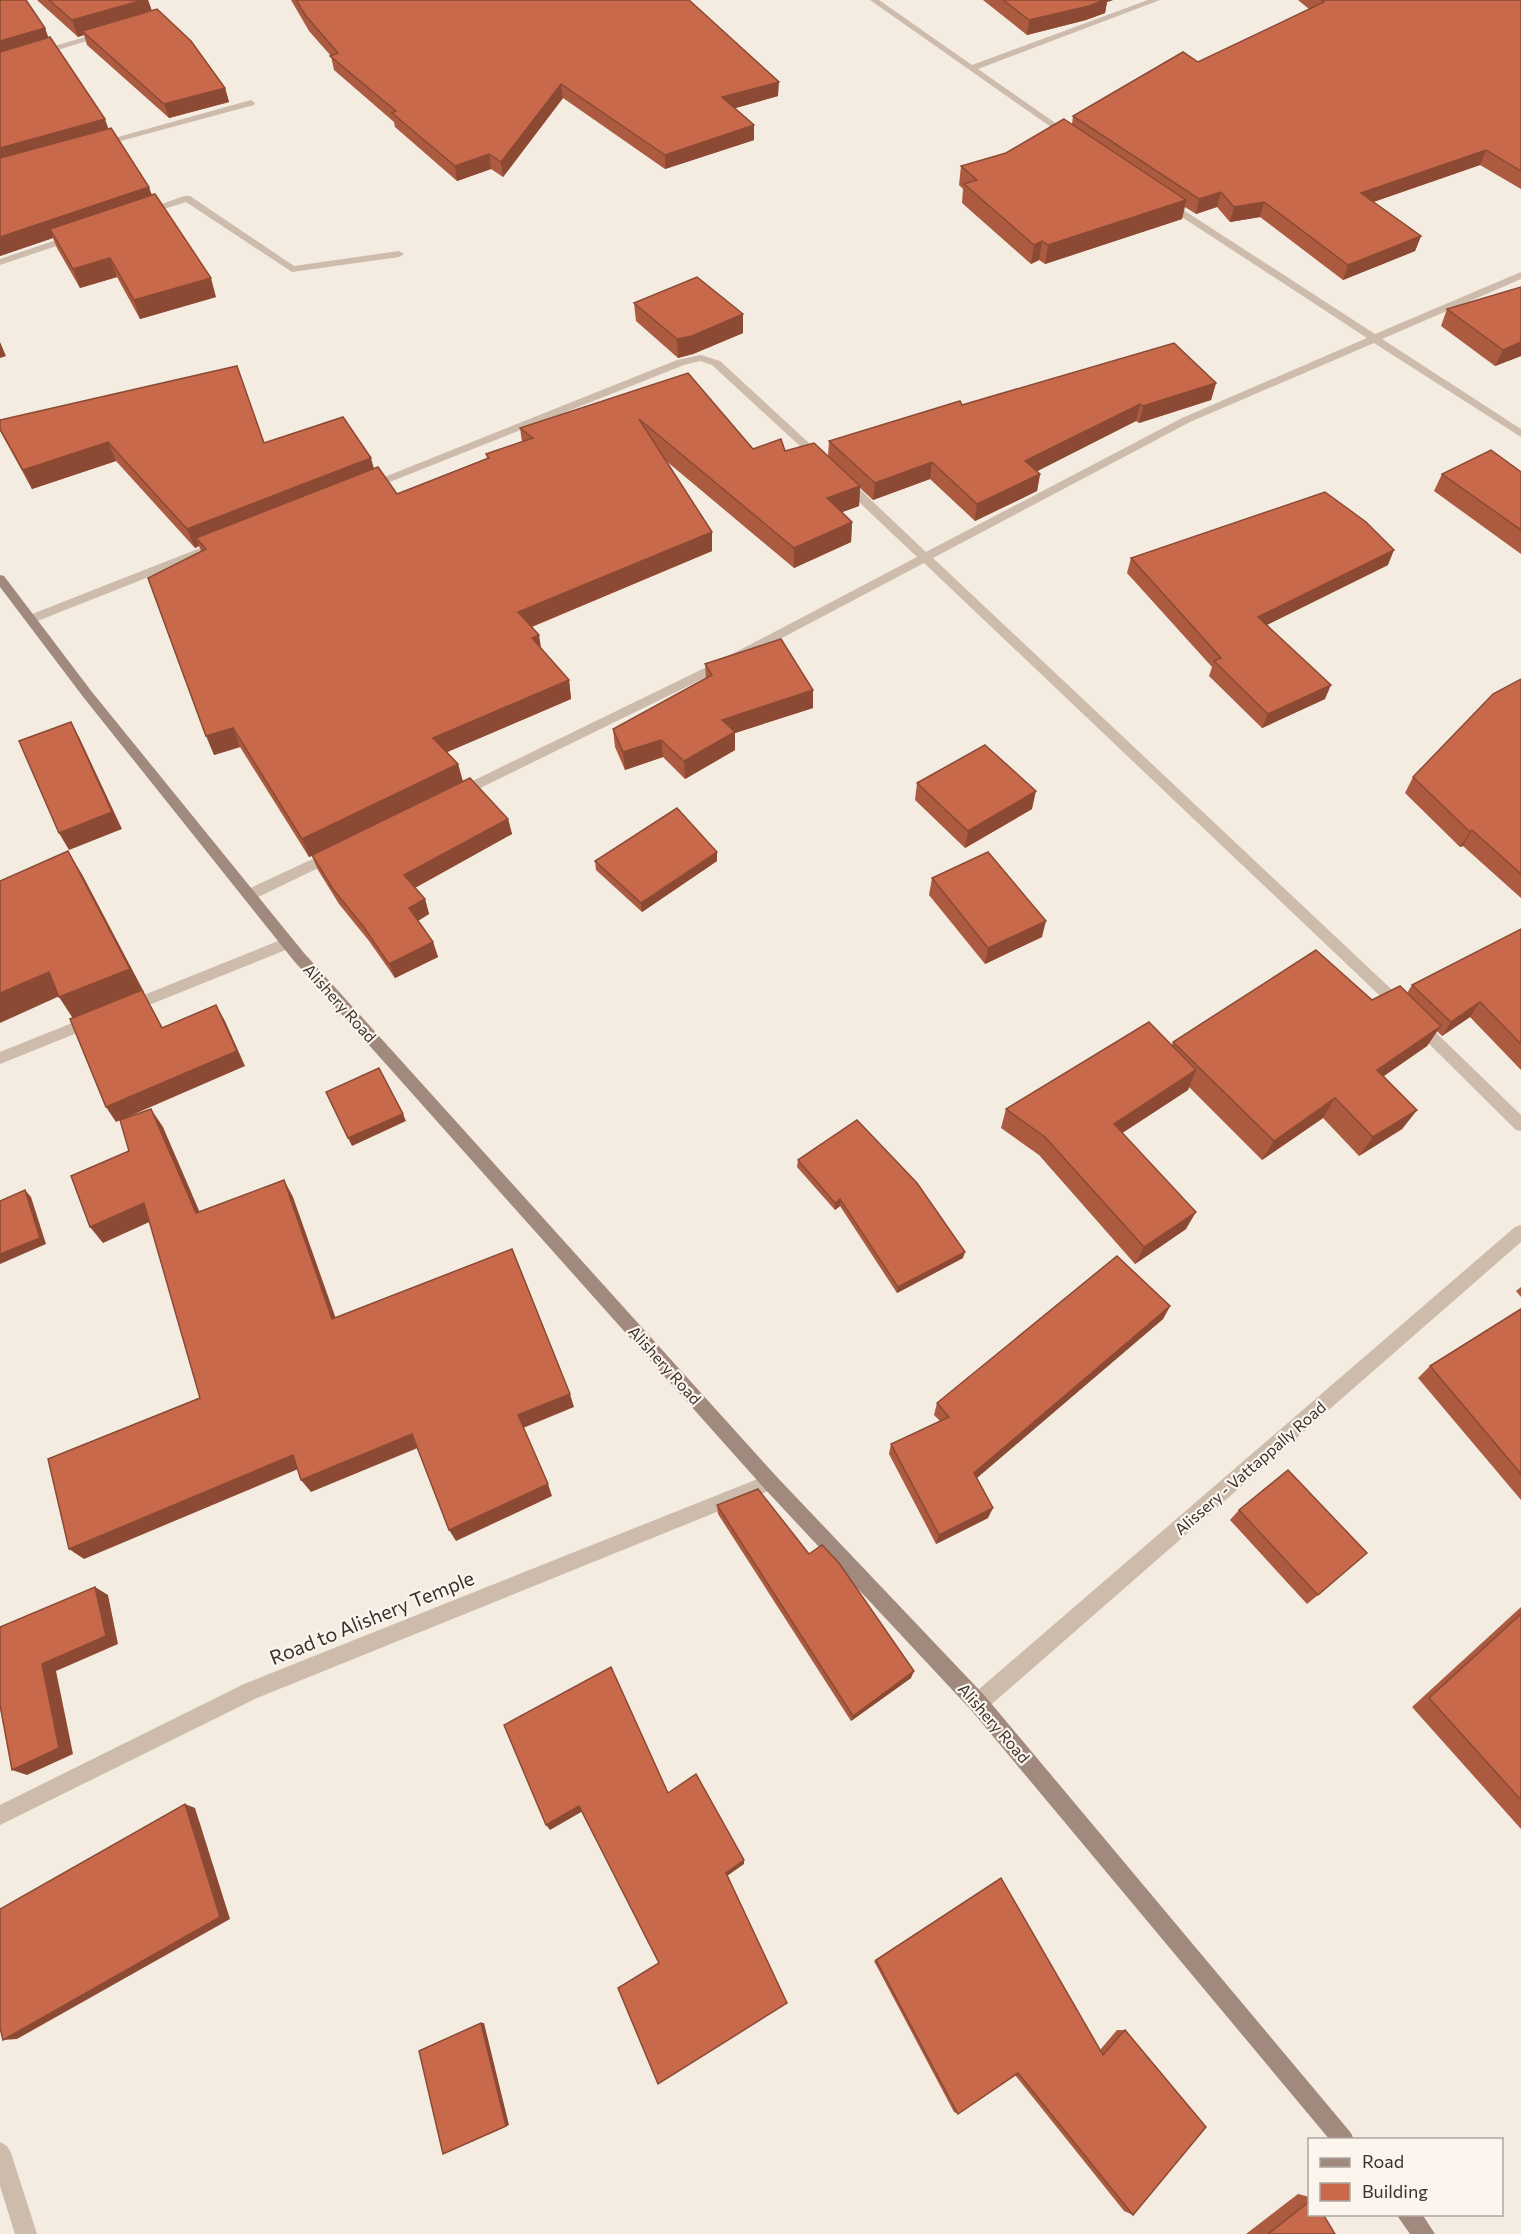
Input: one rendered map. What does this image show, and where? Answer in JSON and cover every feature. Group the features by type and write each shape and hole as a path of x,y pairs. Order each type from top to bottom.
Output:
{"main road":[{"name":"Alishery Road","path":"0,579 88,694 288,943 770,1482 978,1703 1343,2138"},
{"path":"1409,2216 1424,2234"}],"street":[{"path":"874,0 1075,141"},
{"path":"971,68 1156,0"},
{"path":"0,65 112,32"},
{"path":"91,145 251,103"},
{"path":"132,217 187,198 292,269 399,254"},
{"path":"1161,200 1521,434"},
{"path":"0,262 88,232"},
{"path":"442,801 721,665 1186,420 1521,275"},
{"path":"361,488 681,362 701,358 716,363 926,557 1368,975 1521,1125"},
{"path":"31,619 229,541"},
{"path":"249,895 345,848"},
{"path":"0,1058 288,943"},
{"name":"Alissery - Vattappally Road","path":"978,1703 1521,1232"},
{"name":"Road to Alishery Temple","path":"0,1815 251,1691 770,1482"},
{"path":"0,2153 27,2234"}],"building":[{"path":"0,0 26,0 45,28 0,41"},
{"path":"49,0 143,0 72,20"},
{"path":"296,0 689,0 779,82 722,97 754,125 665,155 561,84 501,162 489,154 455,166 392,113 396,111 330,56 338,53 306,16"},
{"path":"1003,0 1104,0 1089,6 1029,20"},
{"path":"1321,0 1521,0 1521,171 1486,150 1361,193 1421,236 1348,265 1264,202 1234,207 1221,192 1199,199 1073,116 1183,52 1198,62 1324,2"},
{"path":"157,9 191,41 225,88 164,104 82,31"},
{"path":"50,37 105,119 0,148 0,52"},
{"path":"1064,119 1186,200 1048,245 1042,241 1034,245 964,184 977,180 961,166 1006,153"},
{"path":"111,128 149,187 0,237 0,158"},
{"path":"155,194 211,278 134,300 110,258 73,269 50,229"},
{"path":"697,277 743,314 692,336 677,339 634,303"},
{"path":"1521,287 1521,342 1503,350 1447,309"},
{"path":"1174,343 1216,383 1143,406 1140,404 1025,461 1040,474 977,504 932,462 875,483 829,441 960,401 962,405"},
{"path":"237,366 264,443 343,417 371,458 187,529 108,442 23,470 0,429 0,420"},
{"path":"688,373 753,449 781,439 785,451 814,443 860,486 827,498 852,522 794,548 639,419 712,532 518,612 539,635 532,638 569,680 433,738 458,764 302,839 233,728 206,736 148,578 206,549 196,538 378,467 397,494 489,458 486,454 533,438 520,428"},
{"path":"1491,450 1521,472 1521,530 1442,474"},
{"path":"1325,492 1366,522 1394,550 1258,617 1331,685 1268,714 1214,661 1221,658 1131,558"},
{"path":"781,639 813,690 722,720 735,732 684,761 661,740 623,752 613,729 712,675 705,664"},
{"path":"1521,679 1521,874 1472,830 1470,832 1413,777 1493,694"},
{"path":"71,722 112,812 59,833 19,741"},
{"path":"985,745 1036,791 968,831 917,783"},
{"path":"470,778 508,819 404,875 425,899 409,908 433,942 389,964 363,926 333,889 312,855"},
{"path":"677,808 717,852 641,903 595,861"},
{"path":"68,851 130,969 59,997 49,972 0,993 0,881"},
{"path":"988,852 1046,921 988,948 932,878"},
{"path":"1521,929 1521,1044 1480,1002 1451,1022 1412,985"},
{"path":"1316,950 1372,1000 1400,986 1441,1026 1377,1070 1417,1110 1373,1137 1335,1098 1274,1141 1173,1042"},
{"path":"142,990 162,1028 216,1005 237,1051 106,1107 70,1019"},
{"path":"1149,1022 1196,1070 1114,1124 1196,1212 1144,1247 1045,1137 1006,1109"},
{"path":"379,1068 403,1114 348,1138 326,1092"},
{"path":"151,1109 196,1213 284,1180 332,1319 512,1249 570,1394 518,1415 548,1484 449,1530 412,1434 301,1480 293,1455 69,1549 48,1459 200,1398 144,1203 90,1227 71,1176 129,1151 120,1120"},
{"path":"857,1120 917,1183 965,1252 898,1287 840,1199 835,1203 798,1160"},
{"path":"25,1190 40,1238 0,1254 0,1201"},
{"path":"1117,1256 1170,1306 974,1473 993,1508 939,1535 891,1444 949,1417 937,1403"},
{"path":"1521,1309 1521,1474 1430,1366"},
{"path":"1288,1470 1367,1553 1318,1595 1239,1510"},
{"path":"758,1489 809,1554 822,1545 839,1563 914,1671 853,1716 717,1505"},
{"path":"95,1587 106,1636 42,1664 59,1748 12,1770 0,1705 0,1627"},
{"path":"1521,1614 1521,1800 1429,1698"},
{"path":"611,1667 668,1793 696,1774 744,1860 726,1873 787,2003 658,2084 618,1988 659,1963 579,1806 546,1825 504,1725"},
{"path":"185,1804 220,1917 3,2040 0,2028 0,1909"},
{"path":"1001,1878 1103,2055 1125,2030 1206,2127 1133,2215 1018,2073 958,2114 876,1960"},
{"path":"481,2023 506,2126 443,2154 419,2051"},
{"path":"1308,2203 1308,2216 1324,2216 1335,2234 1268,2234"}]}
